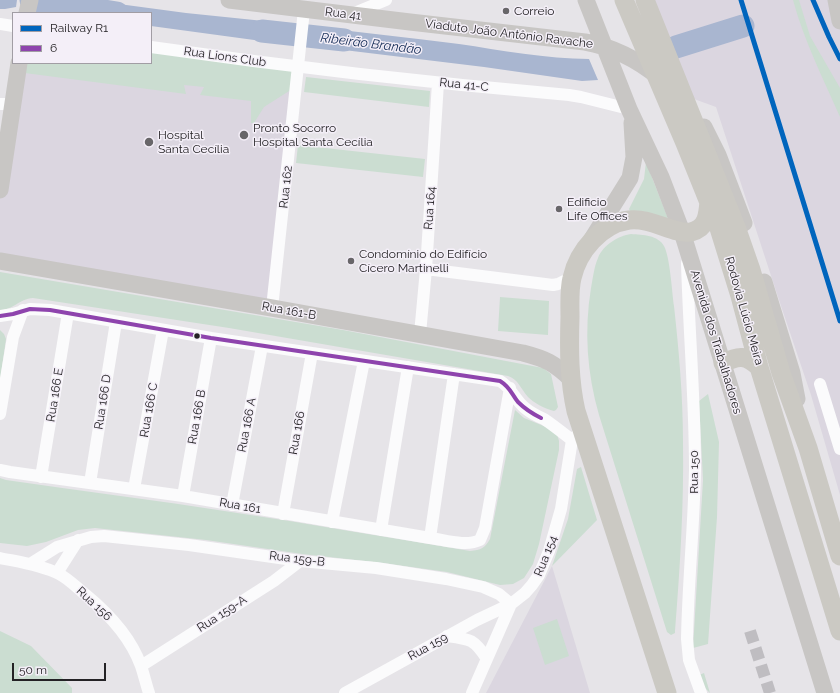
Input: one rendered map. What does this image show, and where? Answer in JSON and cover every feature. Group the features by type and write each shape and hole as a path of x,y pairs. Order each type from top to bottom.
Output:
{"main road":[{"name":"Rodovia Lúcio Meira","path":"624,0 709,200 729,259 759,367 840,631"},
{"name":"Rodovia Lúcio Meira","path":"645,0 736,227 751,270 781,373 808,448 840,556"},
{"path":"668,693 577,434 571,379 570,286 576,265 588,244 608,228 621,222 636,219 650,222 684,240 704,224 708,213 709,200"},
{"path":"723,363 735,358 744,358 749,359 759,367"}],"street":[{"path":"27,12 30,0"},
{"name":"Rua 41","path":"229,0 303,14 351,15 410,22"},
{"path":"351,15 386,0"},
{"name":"Avenida dos Trabalhadores","path":"586,0 631,112 661,176 684,240 825,693"},
{"path":"836,0 840,21"},
{"name":"Rua 162","path":"272,308 303,14"},
{"name":"Viaduto João Antônio Ravache","path":"410,22 597,44 625,55 653,72 683,100 709,136 739,209 792,373 808,448"},
{"path":"0,24 12,26"},
{"name":"Rua Lions Club","path":"152,47 298,66"},
{"path":"0,190 7,104 19,64"},
{"name":"Rua 41-C","path":"298,66 438,83 569,95 631,112"},
{"name":"Rua 164","path":"420,334 426,269 438,83"},
{"path":"588,244 626,185 632,170 634,163 634,145 631,112"},
{"name":"Rua 150","path":"684,240 693,391 695,471 687,639 689,660 701,693"},
{"name":"Rua 161-B","path":"0,261 420,334 533,356 557,366 571,379"},
{"path":"426,269 553,285 572,277"},
{"path":"0,316 13,314 23,310 40,309 262,346 500,381 510,388 514,396 524,408 532,414 577,434"},
{"path":"0,414 14,337 23,310"},
{"name":"Rua 166 E","path":"41,477 68,313"},
{"name":"Rua 166 D","path":"90,483 116,322"},
{"path":"0,323 10,330 14,337"},
{"name":"Rua 166 C","path":"134,489 163,330"},
{"name":"Rua 166 B","path":"183,496 211,338"},
{"name":"Rua 166 A","path":"232,505 262,346"},
{"name":"Rua 166","path":"282,514 312,353"},
{"path":"332,522 364,361"},
{"path":"381,530 408,367"},
{"path":"430,538 454,374"},
{"path":"820,384 840,449"},
{"name":"Rua 161","path":"0,470 183,496 282,514 470,543 480,540 485,528 510,388"},
{"name":"Rua 154","path":"472,693 511,604 525,593 539,576 550,552 577,434"},
{"name":"Rua 159-B","path":"30,564 57,547 78,540 104,536 188,545 300,561 376,568 465,582 499,594 511,604"},
{"path":"57,573 78,540"},
{"name":"Rua 156","path":"0,558 30,564 57,573 66,578 87,596 112,619 128,640 141,666 149,693"},
{"name":"Rua 159-A","path":"141,666 274,581 300,561"},
{"name":"Rua 159","path":"345,693 447,636 511,604"},
{"path":"447,636 467,639 474,642 487,659"}],"shaded area":[{"path":"652,0 840,0 840,495 811,395 716,107 694,99"},
{"name":"Hospital Santa Cecília","path":"152,63 299,66 272,308 0,261 0,190 19,64"},
{"path":"552,566 590,693 486,693"}],"green space":[{"path":"793,0 799,0 810,36 840,88 840,117 808,45"},
{"path":"152,47 299,66 297,86 264,107 254,123 251,123 251,101 200,95 204,87 184,85 186,94 17,72 19,64 152,64"},
{"path":"306,77 430,91 429,107 304,92"},
{"path":"298,145 425,159 423,177 296,163"},
{"path":"646,162 669,221 630,211 629,209 644,179"},
{"path":"631,234 645,235 654,238 661,242 664,246 669,266 676,323 682,408 683,489 675,633 671,635 667,632 599,415 589,368 587,336 589,304 598,258 600,253 607,245 616,239"},
{"path":"0,272 343,330 543,368 551,374 558,407 554,411 536,404 528,397 517,382 508,376 229,328 33,298 24,300 5,310 0,310"},
{"path":"500,297 549,301 548,335 498,331"},
{"path":"0,330 6,339 0,381"},
{"path":"708,394 719,442 717,517 708,644 693,648 703,480 699,401"},
{"path":"515,410 524,418 551,429 557,434 559,450 539,544 533,564 524,578 513,584 500,585 447,572 383,563 302,554 206,540 95,528 78,530 46,542 27,546 0,543 0,478 175,503 470,551 477,550 486,545 490,539"},
{"path":"581,467 597,520 552,566 568,519 577,469"},
{"path":"557,619 569,656 545,665 533,628"},
{"path":"0,631 31,646 72,688 72,693 0,693"},
{"path":"704,673 710,693 704,687 699,675"}],"water":[{"path":"0,0 17,0 16,7 0,9"},
{"path":"42,0 89,0 186,13 293,24 291,45 152,26 152,12 40,11"},
{"path":"313,27 459,44 540,56 589,59 598,80 582,81 484,67 311,46"}],"waterway":[{"name":"Ribeirão Brandão","path":"31,0 110,12"},
{"name":"Ribeirão Brandão","path":"676,47 743,26"},
{"name":"Ribeirão Brandão","path":"262,31 344,40"}],"tunnel":[{"path":"750,631 770,693"}],"rail line":[{"name":"R1","path":"741,0 840,321"},
{"name":"R1","path":"813,0 840,59"}],"transit line":[{"name":"6","path":"0,316 30,309 50,310 211,338 500,381 508,388 521,405 541,418"}],"place":[{"name":"Correio","path":"506,11"},
{"name":"Pronto Socorro Hospital Santa Cecília","path":"244,135"},
{"name":"Hospital Santa Cecília","path":"149,142"},
{"name":"Edificio Life Offices","path":"559,209"},
{"name":"Condomínio do Edifício Cícero Martinelli","path":"351,261"}]}
